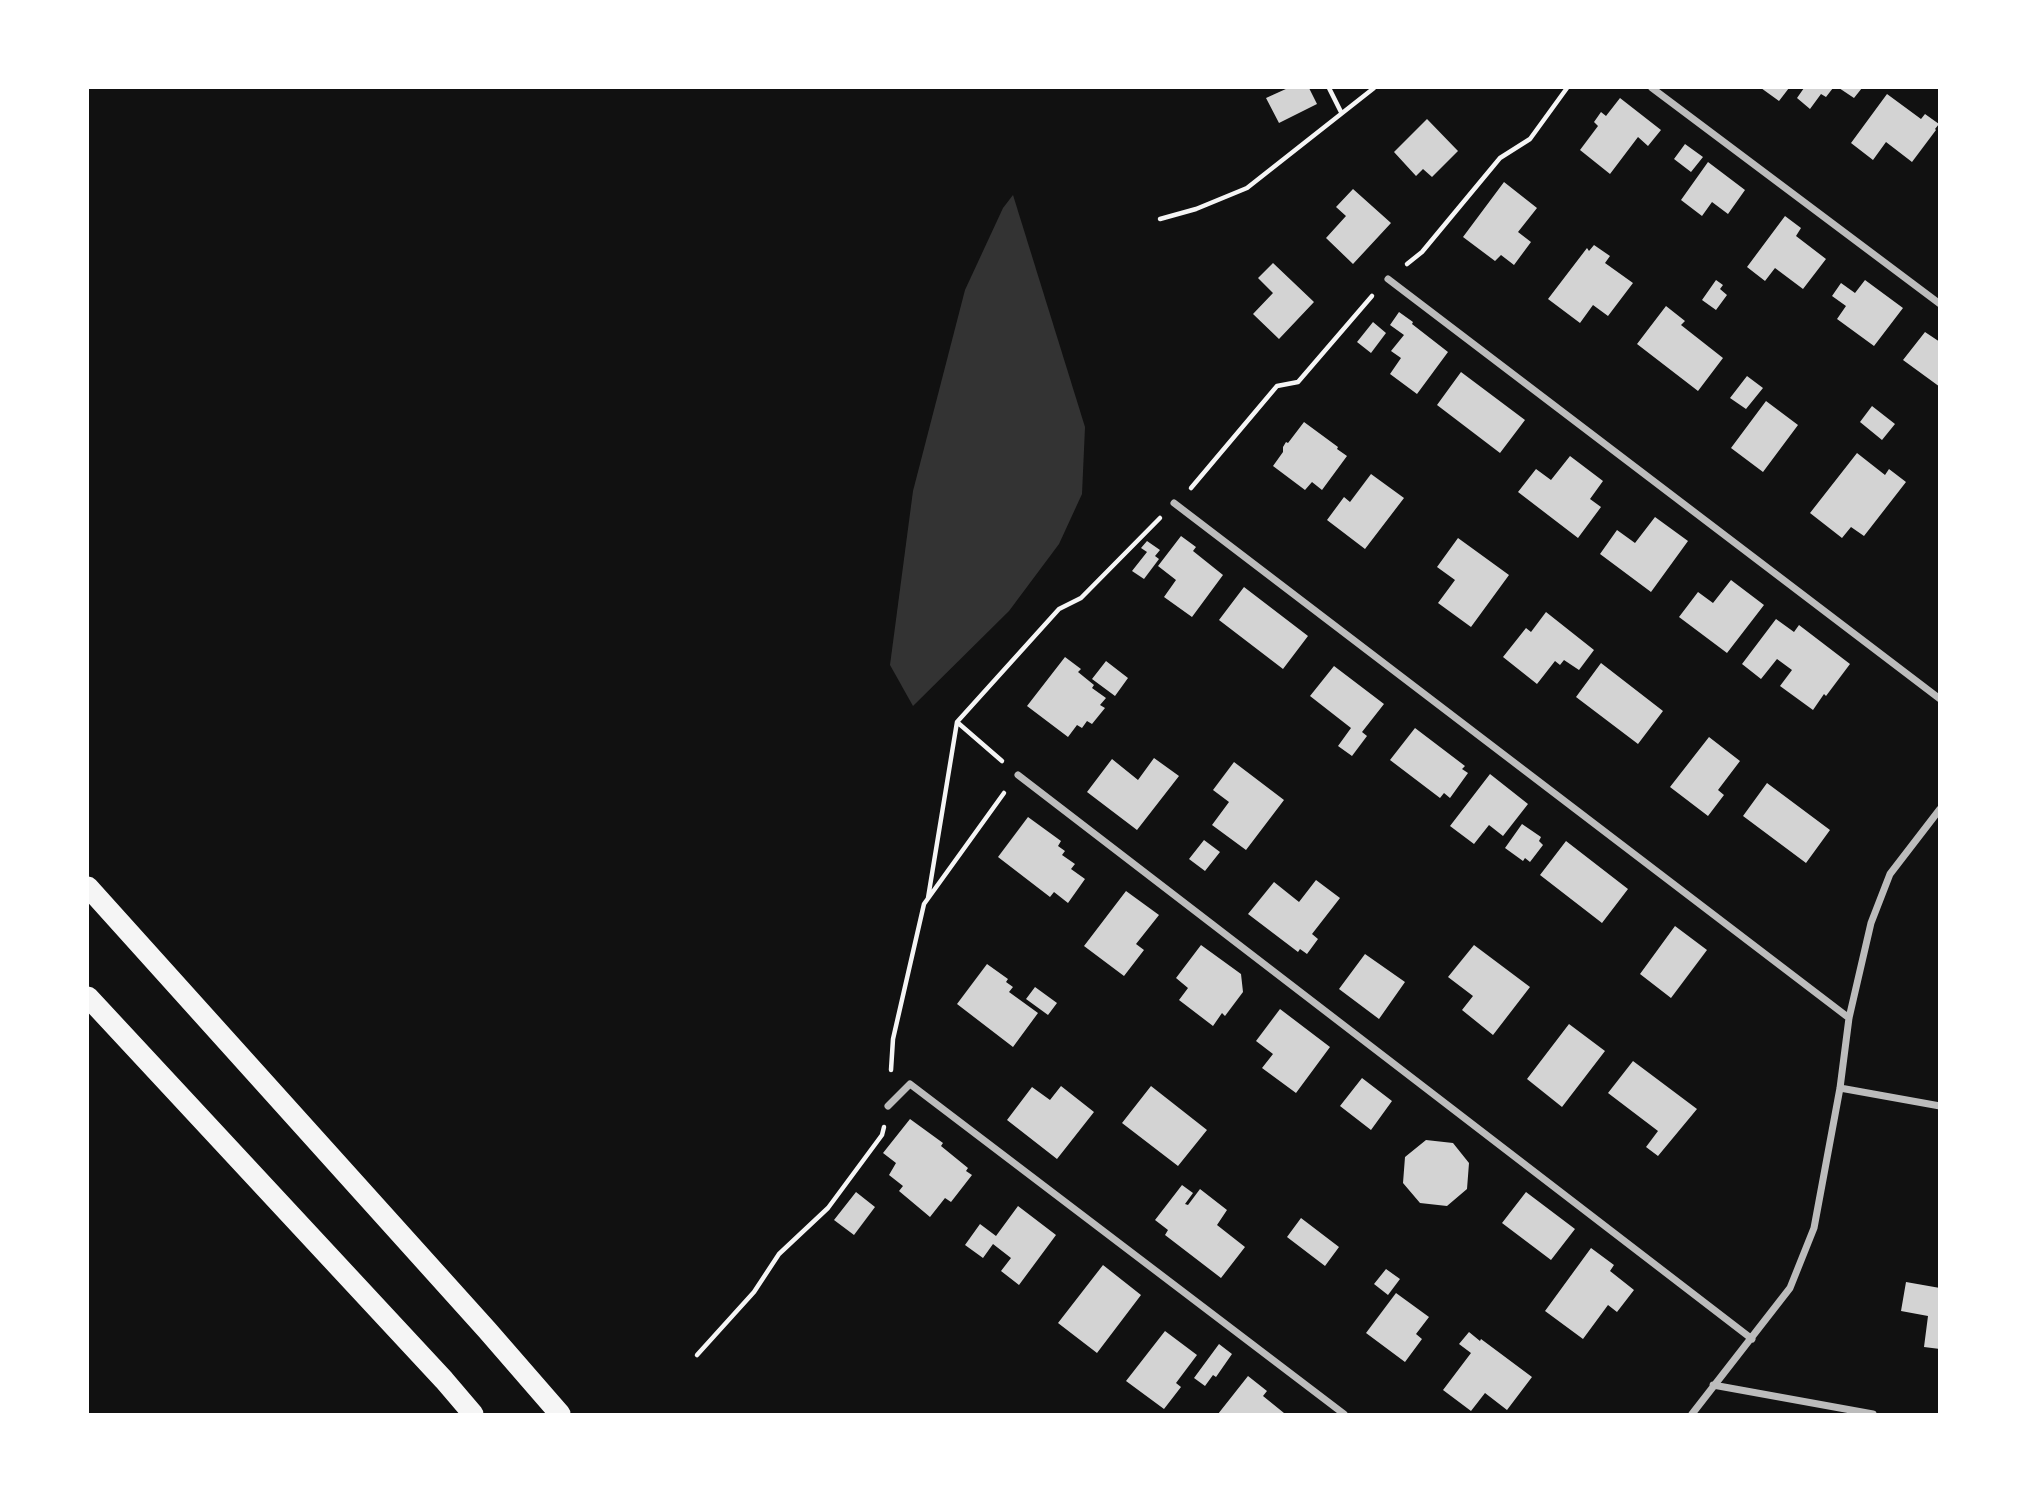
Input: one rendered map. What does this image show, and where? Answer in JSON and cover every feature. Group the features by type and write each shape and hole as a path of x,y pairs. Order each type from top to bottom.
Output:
{"highway":[{"path":"88,887 560,1415"},
{"path":"88,997 473,1415"}],"street":[{"path":"1652,88 1940,304"},
{"path":"1388,279 1940,699"},
{"path":"1174,503 1849,1018"},
{"path":"1018,775 1752,1339"},
{"path":"1692,1415 1790,1289 1814,1228 1840,1088 1849,1018 1871,923 1890,874 1940,809"},
{"path":"888,1105 910,1084 1344,1415"},
{"path":"1840,1088 1940,1107"},
{"path":"1713,1385 1873,1415"}],"path":[{"path":"1329,88 1342,112"},
{"path":"1160,219 1196,209 1247,188 1374,88"},
{"path":"928,898 957,722 1059,609 1081,598 1174,503"},
{"path":"696,1355 754,1292 779,1254 828,1208 882,1135 888,1105 893,1039 924,904 1018,775 957,722"}],"shaded area":[{"path":"1013,195 1085,427 1082,494 1059,544 1009,611 913,706 890,665 913,491 965,290 1003,208"}],"building":[{"path":"1288,88 1309,88 1317,104 1279,123 1266,98"},
{"path":"1761,88 1789,88 1779,101"},
{"path":"1804,88 1833,88 1826,97 1821,94 1810,109 1797,98"},
{"path":"1839,88 1862,88 1854,98"},
{"path":"1887,94 1921,119 1925,114 1939,124 1912,162 1886,142 1873,160 1851,143"},
{"path":"1620,98 1661,130 1648,146 1638,137 1610,174 1580,150 1598,126 1594,122 1601,112 1606,116"},
{"path":"1427,119 1458,151 1432,177 1423,169 1416,176 1394,152"},
{"path":"1685,144 1703,157 1691,172 1674,159"},
{"path":"1708,162 1745,190 1728,214 1712,202 1702,216 1681,200"},
{"path":"1504,182 1537,208 1518,232 1531,242 1514,265 1501,255 1495,261 1463,237"},
{"path":"1353,189 1391,223 1353,264 1326,238 1346,216 1336,207"},
{"path":"1785,216 1801,228 1796,236 1826,259 1803,289 1775,268 1765,281 1747,267"},
{"path":"1594,245 1610,256 1605,263 1633,283 1608,316 1593,305 1580,323 1548,299 1587,248 1589,251"},
{"path":"1273,263 1314,302 1279,339 1253,314 1273,293 1258,278"},
{"path":"1716,280 1723,285 1720,289 1727,295 1716,310 1702,300"},
{"path":"1865,280 1903,308 1874,346 1837,319 1846,306 1832,296 1841,283 1855,293"},
{"path":"1666,306 1685,321 1681,325 1723,358 1698,391 1637,344"},
{"path":"1399,312 1448,352 1417,394 1390,374 1401,358 1391,351 1404,335 1390,325"},
{"path":"1373,322 1386,333 1371,353 1357,342"},
{"path":"1925,332 1940,342 1940,387 1903,360"},
{"path":"1461,372 1525,420 1500,453 1437,405"},
{"path":"1747,376 1763,388 1746,409 1730,398"},
{"path":"1766,401 1798,425 1763,472 1731,448"},
{"path":"1872,406 1895,424 1882,440 1860,422"},
{"path":"1304,422 1347,456 1322,490 1312,482 1305,490 1273,466 1283,452 1286,442 1288,443"},
{"path":"1857,453 1885,475 1889,469 1906,482 1864,536 1851,527 1842,538 1810,513"},
{"path":"1570,456 1603,481 1590,499 1601,507 1578,538 1518,492 1536,469 1551,480"},
{"path":"1371,474 1404,498 1365,549 1327,520 1344,497 1350,502"},
{"path":"1655,517 1688,541 1651,592 1600,554 1617,530 1635,543"},
{"path":"1181,536 1196,547 1193,551 1223,575 1192,617 1164,597 1176,580 1158,566"},
{"path":"1458,538 1509,575 1471,627 1438,603 1455,580 1437,567"},
{"path":"1147,541 1160,550 1155,556 1159,559 1144,579 1132,571 1147,552 1141,548"},
{"path":"1731,580 1764,605 1727,653 1679,617 1698,592 1713,603"},
{"path":"1244,587 1308,636 1283,669 1219,620"},
{"path":"1546,612 1594,650 1579,670 1564,660 1560,665 1555,661 1537,684 1503,657 1526,628 1531,632"},
{"path":"1776,619 1794,632 1799,625 1850,664 1813,710 1780,686 1792,670 1777,659 1761,679 1742,664"},
{"path":"1065,657 1081,669 1078,672 1094,685 1092,688 1106,698 1100,705 1105,708 1092,724 1087,721 1082,728 1077,725 1068,737 1027,706"},
{"path":"1106,661 1128,678 1115,696 1092,679"},
{"path":"1601,663 1663,711 1638,744 1576,697"},
{"path":"1334,666 1384,704 1362,732 1367,736 1352,756 1338,746 1351,728 1310,696"},
{"path":"1415,728 1465,766 1462,769 1468,773 1450,798 1444,793 1440,798 1390,760"},
{"path":"1709,737 1740,761 1718,790 1724,795 1708,816 1670,787"},
{"path":"1154,758 1179,776 1137,830 1087,792 1112,759 1138,780"},
{"path":"1234,762 1284,800 1246,850 1212,825 1229,802 1213,790"},
{"path":"1490,774 1528,804 1503,836 1489,825 1474,844 1450,826"},
{"path":"1767,783 1830,830 1806,863 1743,816"},
{"path":"1028,817 1061,841 1058,846 1065,851 1062,855 1075,864 1071,869 1085,879 1068,903 1054,892 1050,897 998,857"},
{"path":"1522,824 1541,837 1539,841 1543,845 1530,862 1525,858 1523,861 1505,848"},
{"path":"1204,840 1220,852 1205,871 1189,859"},
{"path":"1566,841 1628,889 1602,923 1540,875"},
{"path":"1316,880 1340,898 1312,934 1318,939 1307,954 1300,949 1298,952 1248,914 1274,882 1299,902"},
{"path":"1126,891 1159,915 1136,944 1144,950 1124,976 1084,946"},
{"path":"1675,926 1707,950 1671,998 1640,974"},
{"path":"1201,945 1241,974 1243,992 1225,1016 1222,1013 1213,1026 1179,1000 1188,988 1176,978"},
{"path":"1474,945 1530,987 1493,1035 1462,1010 1473,996 1448,977"},
{"path":"1365,954 1405,982 1379,1019 1339,989"},
{"path":"987,964 1008,979 1006,982 1013,987 1009,992 1038,1013 1013,1047 957,1004"},
{"path":"1035,987 1057,1003 1048,1015 1026,999"},
{"path":"1280,1009 1330,1047 1296,1093 1262,1068 1273,1054 1256,1041"},
{"path":"1569,1024 1605,1051 1562,1107 1527,1079"},
{"path":"1633,1061 1697,1109 1658,1156 1646,1147 1658,1131 1608,1093"},
{"path":"1362,1078 1392,1101 1371,1130 1340,1106"},
{"path":"1061,1086 1094,1112 1057,1159 1007,1120 1032,1087 1050,1100"},
{"path":"1151,1086 1207,1130 1178,1166 1122,1123"},
{"path":"910,1119 943,1143 941,1146 968,1168 966,1171 972,1175 951,1202 945,1198 930,1217 899,1191 903,1186 889,1175 896,1163 883,1153"},
{"path":"1426,1140 1453,1143 1469,1163 1467,1189 1447,1206 1420,1203 1403,1183 1405,1157"},
{"path":"1182,1185 1193,1193 1185,1204 1188,1205 1200,1189 1227,1210 1217,1225 1245,1247 1221,1278 1165,1235 1168,1230 1155,1220"},
{"path":"856,1192 875,1207 854,1235 834,1220"},
{"path":"1526,1192 1575,1229 1551,1260 1502,1223"},
{"path":"1018,1206 1056,1235 1019,1285 1001,1271 1011,1258 993,1244 983,1258 965,1245 980,1224 996,1236"},
{"path":"1301,1218 1339,1247 1325,1266 1287,1237"},
{"path":"1591,1248 1614,1265 1610,1271 1634,1290 1617,1312 1608,1305 1583,1339 1545,1311"},
{"path":"1103,1265 1141,1295 1097,1353 1058,1323"},
{"path":"1386,1269 1400,1279 1388,1295 1374,1284"},
{"path":"1906,1282 1940,1288 1940,1349 1924,1347 1928,1316 1901,1311"},
{"path":"1396,1293 1429,1317 1416,1334 1422,1339 1405,1362 1366,1333"},
{"path":"1165,1331 1197,1355 1176,1383 1181,1387 1164,1409 1126,1381"},
{"path":"1469,1332 1532,1377 1507,1410 1485,1393 1471,1411 1443,1390 1471,1353 1459,1344"},
{"path":"1219,1344 1232,1354 1216,1377 1213,1375 1205,1386 1194,1378"},
{"path":"1248,1376 1267,1391 1263,1396 1283,1414 1218,1414"}]}
